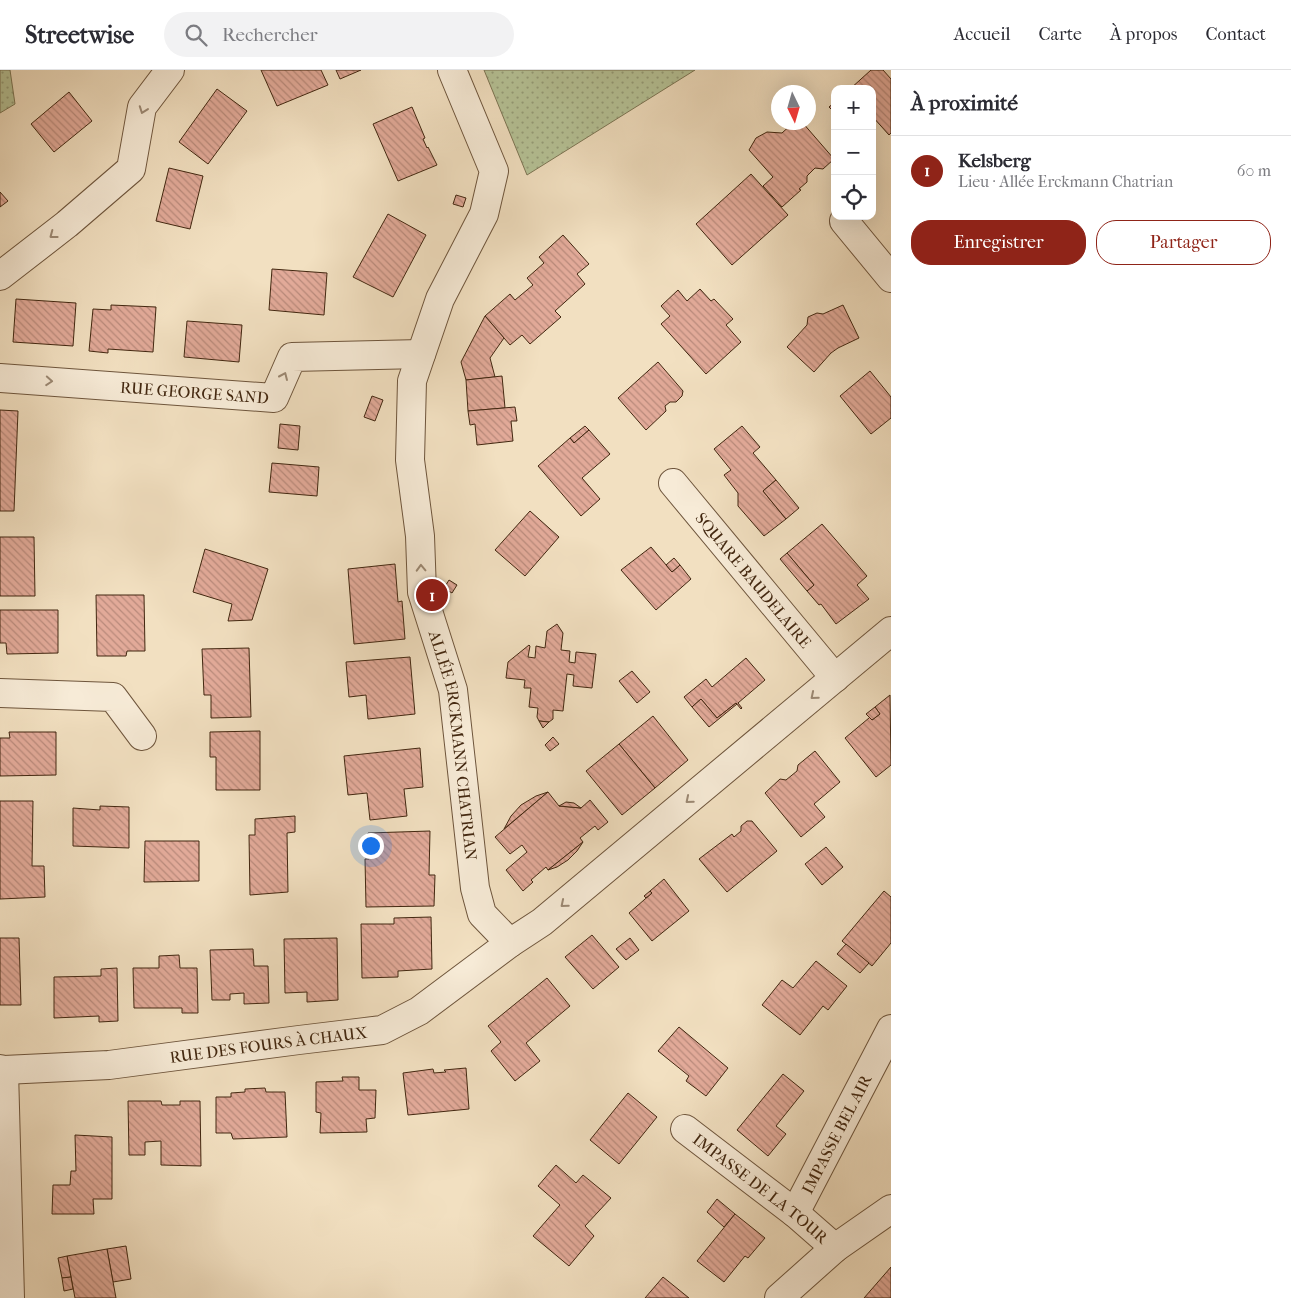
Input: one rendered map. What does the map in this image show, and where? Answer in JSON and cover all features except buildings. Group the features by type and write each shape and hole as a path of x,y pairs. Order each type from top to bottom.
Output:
{"street":[{"path":"0,276 68,224 131,169 142,107 170,70"},
{"name":"ALLÉE ERCKMANN CHATRIAN","path":"452,70 494,171 484,214 440,299 412,382 410,460 420,536 422,592 453,690 475,888 482,914 510,943"},
{"path":"844,220 891,278"},
{"name":"RUE GEORGE SAND","path":"0,378 274,398 292,357 421,354"},
{"name":"SQUARE BAUDELAIRE","path":"674,483 835,678"},
{"path":"510,943 542,922 891,631"},
{"path":"0,693 113,697 142,736"},
{"name":"RUE DES FOURS À CHAUX","path":"2,1069 110,1065 382,1030 419,1011 510,943"},
{"name":"IMPASSE BEL AIR","path":"795,1213 891,1029"},
{"path":"2,1069 10,1298"},
{"name":"IMPASSE DE LA TOUR","path":"685,1129 795,1213 835,1248"},
{"path":"779,1298 835,1248 891,1209"}],"green space":[{"path":"0,70 10,70 15,104 0,113"},
{"path":"484,70 695,70 527,175"}],"place":[{"name":"Kelsberg","path":"432,595"}]}
